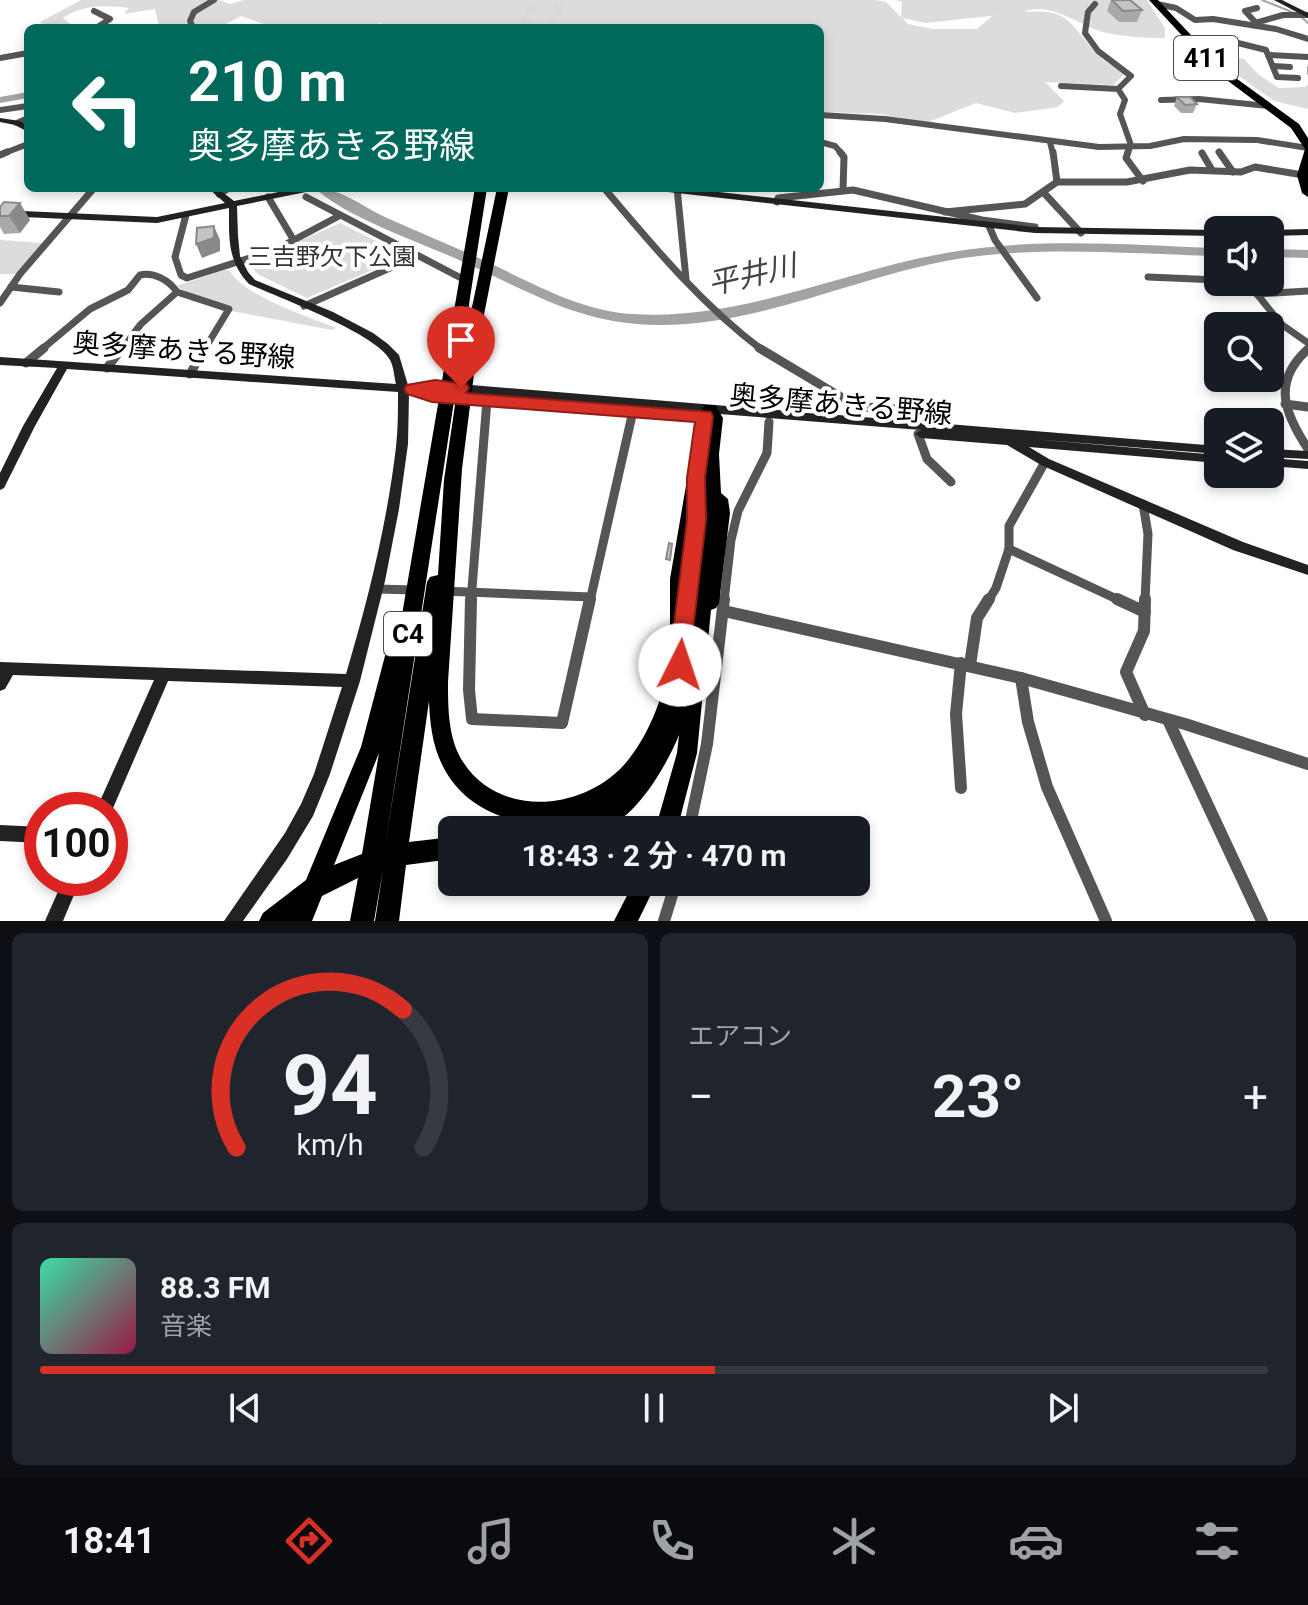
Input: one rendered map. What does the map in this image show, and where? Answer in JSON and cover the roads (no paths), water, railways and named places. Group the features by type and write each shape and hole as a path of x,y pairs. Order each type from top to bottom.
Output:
{"highway":[{"name":"411","path":"1154,1 1214,65 1295,126 1308,149"},
{"path":"1308,149 1308,193"},
{"name":"C4","path":"387,921 454,470 462,349 481,192"},
{"name":"C4","path":"362,921 421,557 462,349 502,192"},
{"path":"670,816 687,753 701,479 711,454 710,415"},
{"path":"454,470 440,703 445,745 453,765 466,783 496,803 534,813 561,812 587,804 614,788 633,770 658,731 689,668"},
{"path":"604,816 634,794 654,770 689,668 722,513 701,479"},
{"path":"283,919 345,817 371,747 421,557"},
{"path":"283,919 311,887 338,873 399,854 438,849"},
{"path":"626,921 640,896"},
{"path":"636,921 644,896"}],"main road":[{"path":"1277,0 1306,16"},
{"path":"0,120 24,127"},
{"path":"182,216 214,192"},
{"path":"216,192 233,205 236,263 252,282 379,342 396,359 409,389 380,589 335,739 306,811 282,852 233,921"},
{"path":"0,213 150,220 292,192"},
{"path":"721,192 989,226 1081,233 1204,233"},
{"path":"1284,233 1308,232"},
{"name":"奥多摩あきる野線","path":"0,361 409,389 432,396 486,397 918,434 1204,449"},
{"path":"0,485 64,365"},
{"name":"奥多摩あきる野線","path":"486,397 633,411 948,428 1009,438 1204,458"},
{"path":"1009,438 1045,462 1264,557 1308,570"},
{"path":"1284,453 1308,452"},
{"path":"1284,463 1308,465"},
{"path":"0,684 5,668 353,681"},
{"path":"112,792 164,674"},
{"path":"0,833 24,834"},
{"path":"54,921 65,896"}],"street":[{"path":"191,24 194,12 214,0"},
{"path":"1154,1 1176,8 1195,20 1258,25 1308,39"},
{"path":"1061,86 1118,89 1131,76 1098,51 1085,33 1090,19 1088,12 1095,4"},
{"path":"1257,8 1245,11 1258,25"},
{"path":"94,11 110,19 102,24"},
{"path":"1258,25 1293,15 1306,16"},
{"path":"1228,21 1234,42"},
{"path":"1214,65 1222,63 1212,45 1234,42 1266,50 1277,77 1298,78"},
{"path":"0,58 24,54"},
{"path":"1268,55 1308,57"},
{"path":"1273,66 1290,67"},
{"path":"1118,89 1125,100 1120,114 1131,145 1126,158 1143,181"},
{"path":"1161,100 1199,99 1268,106"},
{"path":"0,110 24,107"},
{"path":"824,115 885,119 1099,147 1169,144 1184,139 1257,140 1308,149"},
{"path":"17,123 24,120"},
{"path":"1050,142 1058,173 1057,182"},
{"path":"824,143 835,146 844,157 843,190"},
{"path":"0,155 24,146"},
{"path":"1219,152 1233,172"},
{"path":"1202,153 1213,179"},
{"path":"945,212 1018,206 1044,193 1049,185 1057,182 1143,181 1190,170 1306,169"},
{"path":"776,192 778,200 843,190 862,191 982,220 1081,233"},
{"path":"0,303 91,192"},
{"path":"607,192 672,268 725,321 776,361 829,393 864,407 930,409 944,414 948,428"},
{"path":"677,192 686,279"},
{"path":"309,193 339,216 461,278"},
{"path":"1044,193 1081,233"},
{"path":"268,197 293,239"},
{"path":"182,216 175,257 181,275 193,277 275,250 339,216"},
{"path":"989,226 996,241 1037,298"},
{"path":"304,306 417,256"},
{"path":"26,363 83,314 128,290 144,273 150,273 172,285 177,292 229,309 190,374"},
{"path":"1148,277 1204,279"},
{"path":"11,287 59,292"},
{"path":"1284,292 1308,291"},
{"path":"107,368 141,324 177,292"},
{"path":"1259,296 1281,324 1308,346 1294,362 1285,404 1289,420 1308,452"},
{"path":"486,397 470,592 469,690 472,719 562,723 633,411"},
{"path":"1285,404 1308,407"},
{"path":"692,816 707,744 734,526 742,503 762,468 769,441 769,422"},
{"path":"918,434 927,459 951,482"},
{"path":"961,788 956,714 965,664 977,618 996,588 1009,549 1009,526 1045,462"},
{"path":"1143,504 1148,534 1144,631 1126,672 1145,715"},
{"path":"1009,549 1145,612"},
{"path":"380,589 591,597"},
{"path":"724,611 1021,678 1308,764"},
{"path":"1021,678 1028,726 1051,793 1106,921"},
{"path":"1168,720 1262,921"},
{"path":"664,921 672,896"}],"waterway":[{"path":"1262,0 1292,12"},
{"path":"1299,15 1308,23"},
{"path":"1308,67 1308,74"},
{"name":"平井川","path":"0,100 24,96"},
{"name":"平井川","path":"329,192 377,219 552,297 592,311 633,319 713,315 913,264 984,252 1084,248 1204,252"},
{"name":"平井川","path":"1284,253 1308,254"}],"tunnel":[{"path":"525,24 536,0"},
{"path":"552,24 562,0"}],"park label":[{"name":"三吉野欠下公園","path":"332,257"}]}
